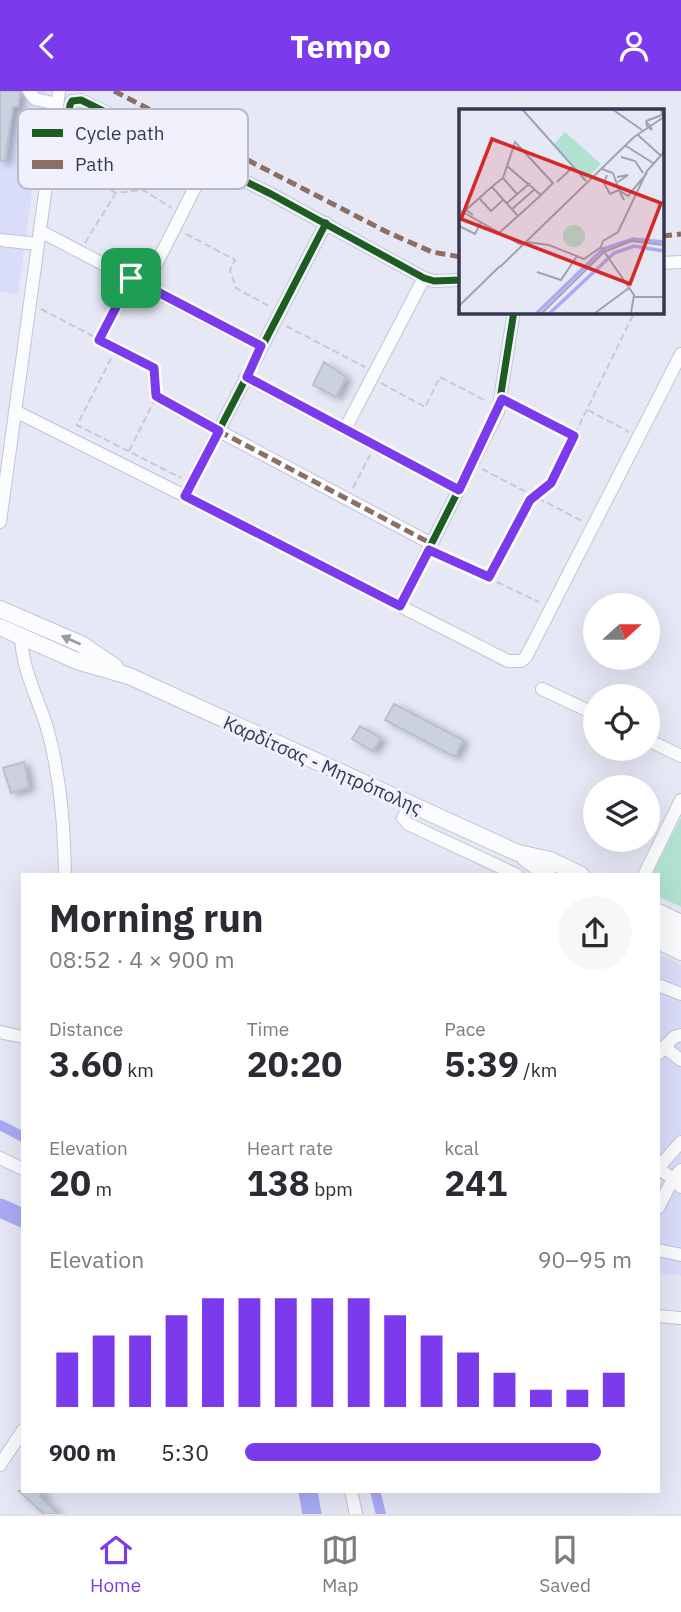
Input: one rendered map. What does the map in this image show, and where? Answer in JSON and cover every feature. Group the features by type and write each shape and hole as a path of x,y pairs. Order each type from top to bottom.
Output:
{"main road":[{"name":"Καρδίτσας - Μητρόπολης","path":"0,609 81,644 129,676"},
{"name":"Καρδίτσας - Μητρόπολης","path":"0,627 77,661 129,676 518,853 550,860 576,873"},
{"name":"Καρδίτσας - Μητρόπολης","path":"518,853 545,873"},
{"path":"660,915 675,938"},
{"path":"660,928 675,938"}],"street":[{"path":"29,91 35,99 58,98"},
{"path":"69,109 77,99 98,109"},
{"path":"248,183 425,278 434,281 459,280"},
{"path":"0,521 46,189"},
{"path":"145,286 194,189"},
{"path":"185,496 326,223"},
{"path":"0,240 39,238 79,252 261,346"},
{"path":"345,429 425,278"},
{"path":"400,606 501,404 514,313"},
{"path":"15,411 514,663 526,657 681,354"},
{"path":"247,377 459,490"},
{"path":"219,431 348,499 431,547"},
{"path":"21,636 24,666 44,717 61,790 65,873"},
{"path":"542,689 583,708"},
{"path":"660,746 681,756"},
{"path":"645,873 681,800"},
{"path":"409,804 403,818 408,824 513,873"},
{"path":"660,986 681,994"},
{"path":"0,1032 21,1037"},
{"path":"680,1036 661,1051 681,1061"},
{"path":"660,1165 681,1142"},
{"path":"0,1158 21,1167"},
{"path":"660,1168 678,1179 660,1204"},
{"path":"660,1250 681,1255"},
{"path":"660,1316 681,1318"},
{"path":"0,1465 21,1433"},
{"path":"351,1493 356,1514"}],"path":[{"path":"109,189 116,193 142,190 182,214"},
{"path":"79,252 116,193"},
{"path":"174,228 235,260 230,270 236,288 425,407 440,377 574,436"},
{"path":"99,340 131,278"},
{"path":"41,310 154,368 156,396 129,451"},
{"path":"489,577 532,497 551,483 634,313"},
{"path":"116,349 77,425 192,483"},
{"path":"156,396 219,431"},
{"path":"587,410 638,437"},
{"path":"348,499 376,445"},
{"path":"472,464 529,492 527,495 592,526"},
{"path":"431,547 551,607"}],"shaded area":[{"path":"0,91 46,91 44,109 18,109 18,189 32,189 18,294 0,292"},
{"path":"660,955 681,965 681,1276 660,1273"}],"green space":[{"path":"681,818 681,907 660,897 660,873 653,873"}],"building":[{"path":"0,91 20,91 18,107 13,107 5,161 0,161"},
{"path":"324,362 346,377 336,397 313,385"},
{"path":"394,704 463,740 455,757 385,720"},
{"path":"360,726 381,738 373,751 352,739"},
{"path":"24,762 29,787 11,793 3,768"},
{"path":"21,1493 42,1493 40,1496 58,1514 44,1514"}],"waterway":[{"path":"0,1125 21,1136"},
{"path":"0,1208 21,1217"},
{"path":"308,1493 312,1514"},
{"path":"376,1493 381,1514"}],"marked path":[{"path":"114,91 149,109"},
{"path":"248,160 387,232 432,252 459,257"},
{"path":"664,236 681,234"},
{"path":"219,431 432,544"}],"cycle path":[{"path":"69,109 72,101 81,100 99,109"},
{"path":"248,183 424,278 434,281 459,280"},
{"path":"326,223 185,496 400,606 498,412 514,313"}],"route":[{"path":"131,278 261,346 247,377 459,490 502,399 574,436 551,483 530,500 489,577 429,550 400,606 185,496 219,431 156,396 154,368 99,340 131,278"}]}
